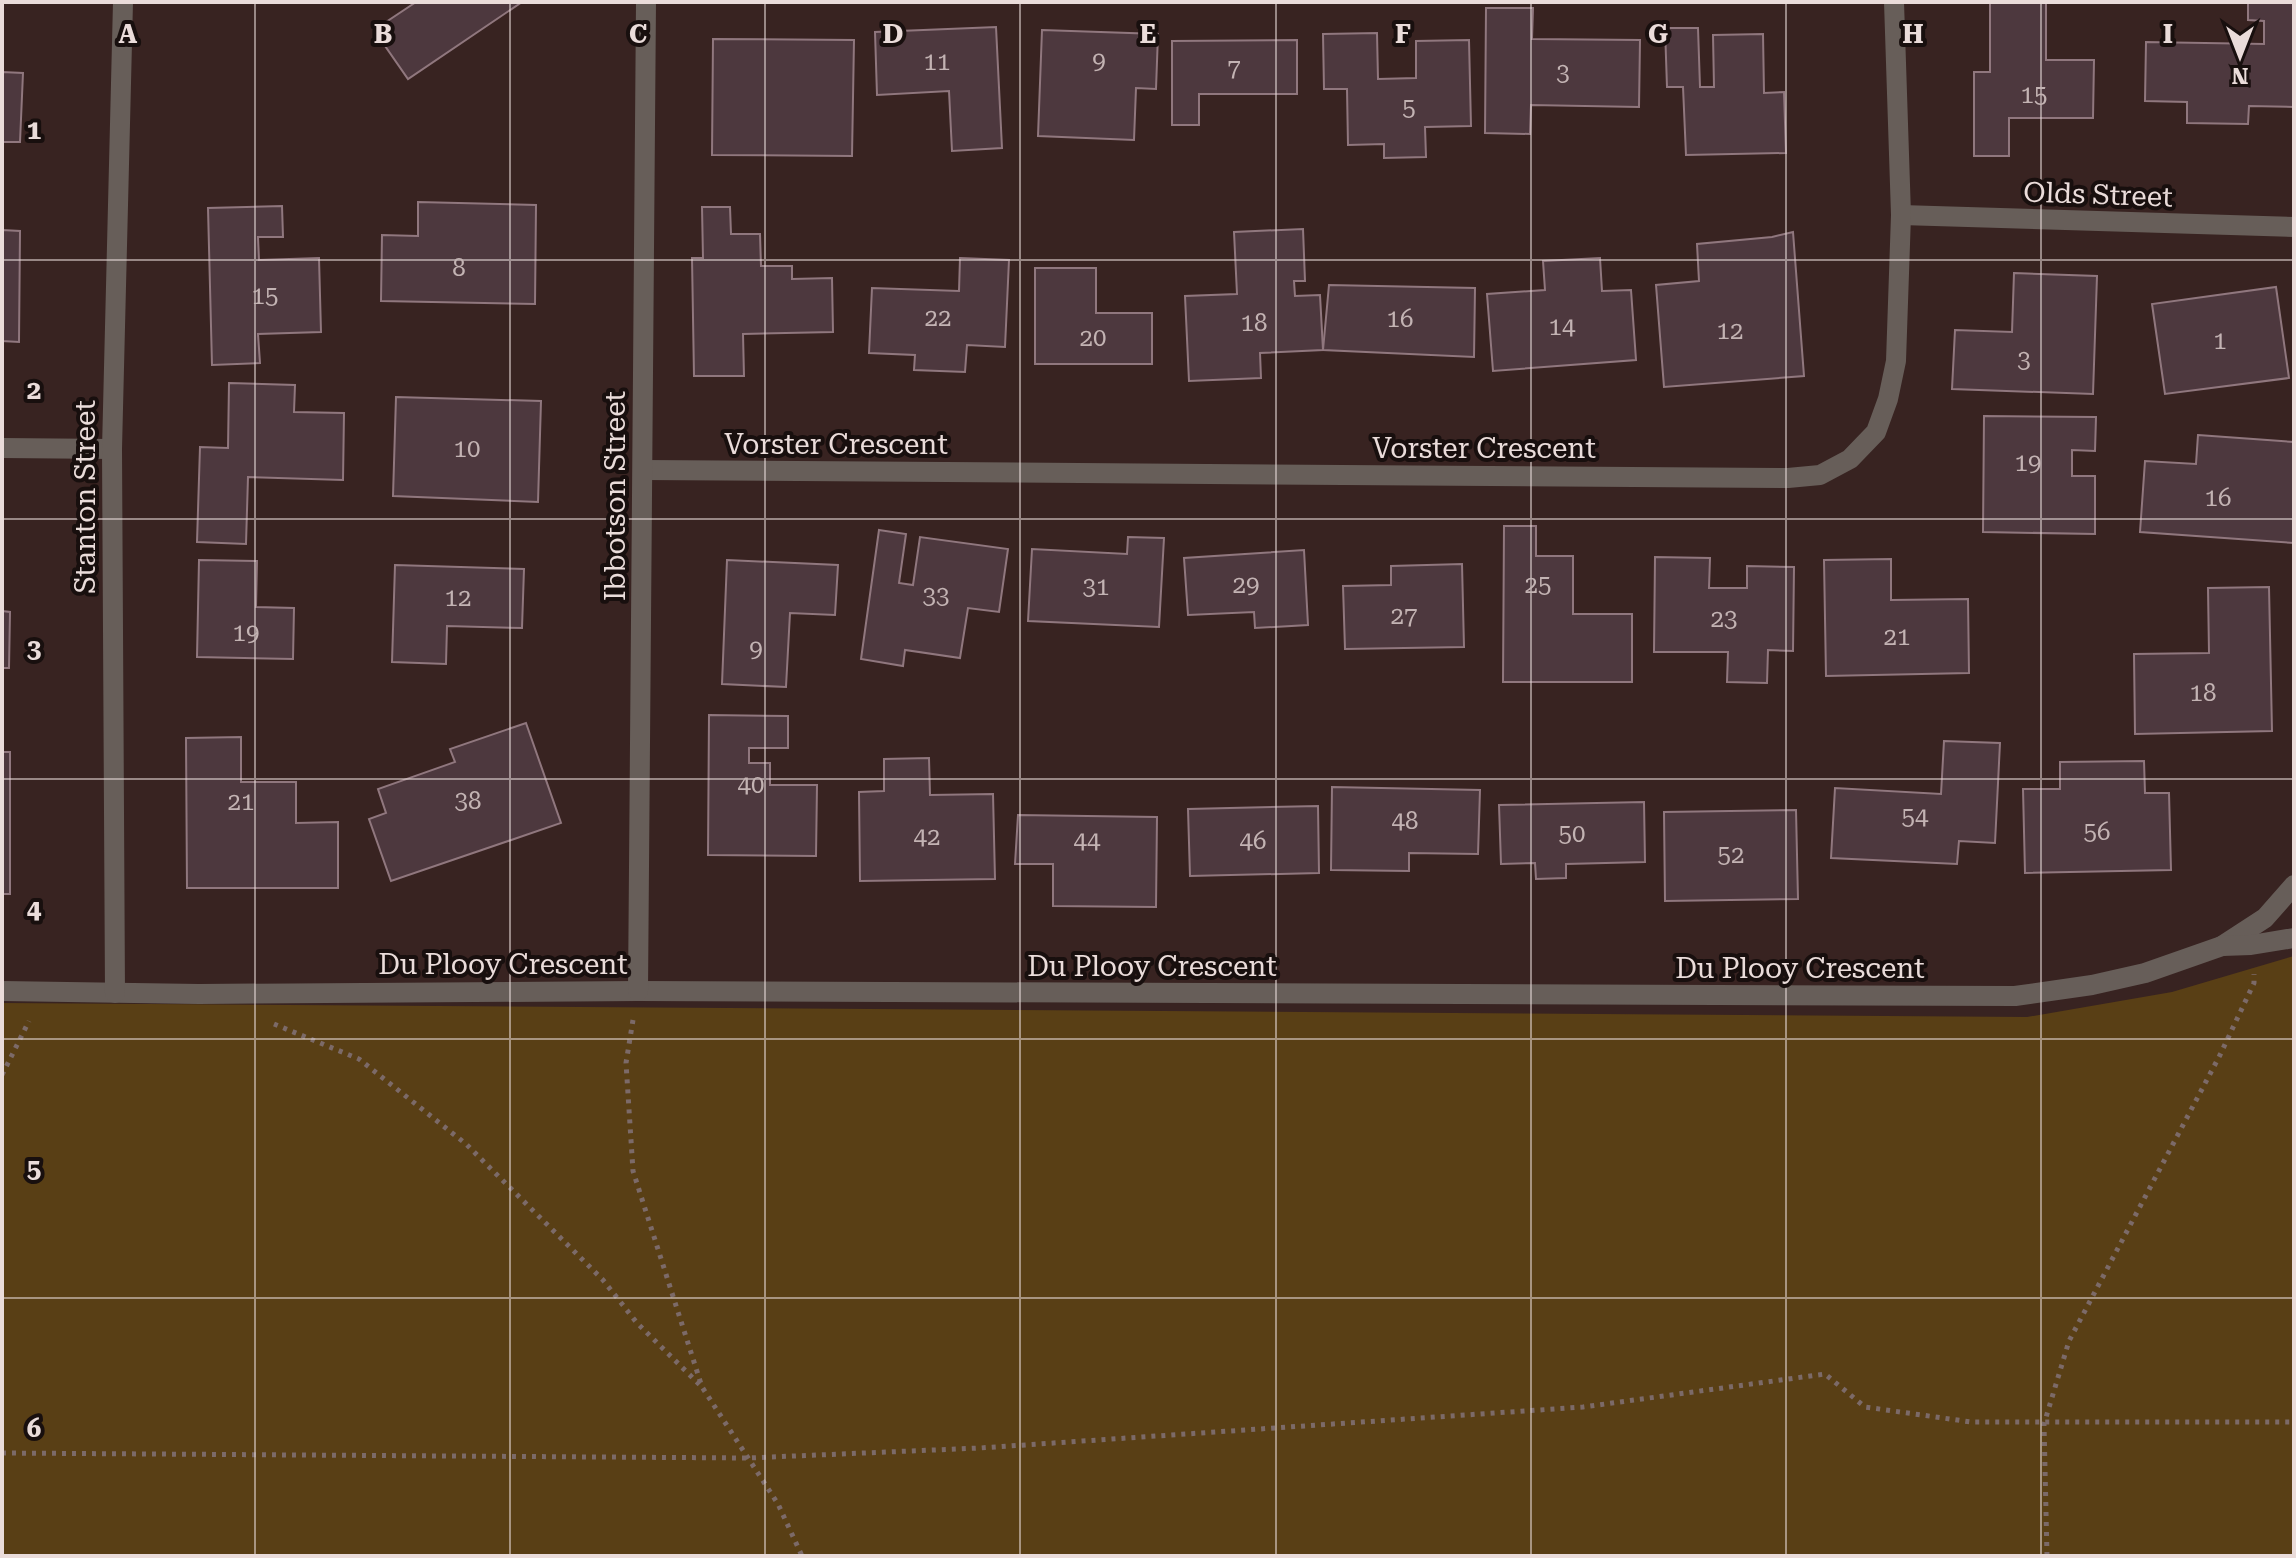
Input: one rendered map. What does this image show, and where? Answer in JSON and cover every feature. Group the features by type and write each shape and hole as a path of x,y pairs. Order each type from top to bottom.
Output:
{"street":[{"name":"Stanton Street","path":"115,993 112,449 123,2"},
{"name":"Ibbotson Street","path":"638,991 646,2"},
{"name":"Vorster Crescent","path":"643,470 1772,478 1820,475 1850,459 1876,432 1888,399 1896,361 1901,215 1894,2"},
{"name":"Olds Street","path":"1901,215 2294,227"},
{"path":"2,448 112,449"},
{"path":"2222,946 2265,918 2294,885"},
{"name":"Du Plooy Crescent","path":"2,991 2015,996 2092,985 2145,973 2222,946 2294,938"}],"path":[{"path":"2047,1556 2044,1424 2069,1341 2220,1055 2254,983 2251,945"},
{"path":"2,1075 44,991"},
{"path":"638,991 626,1063 633,1171 702,1387"},
{"path":"272,1023 359,1059 466,1144 603,1280 637,1323 702,1387 778,1504 802,1556"},
{"path":"2,1453 748,1458 980,1448 1583,1407 1825,1374 1865,1407 1971,1422 2294,1422"}],"shaded area":[{"path":"2294,956 2294,1556 2,1556 2,1003 2027,1017 2172,992"}],"building":[{"path":"416,2 522,2 408,79 374,30"},
{"path":"1990,2 2046,2 2046,60 2094,60 2093,118 2009,118 2009,156 1974,156 1974,72 1990,72"},
{"path":"2248,2 2294,2 2294,107 2249,106 2248,124 2187,123 2187,102 2145,101 2146,42 2264,44 2264,21 2248,20"},
{"path":"1486,8 1533,8 1532,39 1640,40 1639,107 1531,105 1530,134 1485,133"},
{"path":"996,27 1002,148 952,151 949,91 877,95 875,32"},
{"path":"1665,28 1698,28 1700,87 1714,87 1713,35 1763,34 1764,93 1784,92 1786,153 1686,155 1683,87 1667,87"},
{"path":"1042,30 1158,34 1156,89 1136,88 1134,140 1038,136"},
{"path":"1377,33 1378,79 1416,78 1416,41 1469,40 1471,126 1425,127 1426,157 1384,158 1384,144 1348,145 1347,89 1324,89 1323,34"},
{"path":"713,39 854,40 852,156 712,155"},
{"path":"1297,40 1297,94 1199,94 1199,125 1172,125 1172,41"},
{"path":"2,72 23,73 20,142 2,142"},
{"path":"418,202 536,205 535,304 381,301 382,235 418,236"},
{"path":"282,206 283,237 258,237 259,260 319,258 321,332 258,334 260,363 212,365 208,208"},
{"path":"702,207 730,207 731,234 760,234 761,266 792,266 792,279 832,278 833,332 743,334 744,376 694,376 692,258 703,258"},
{"path":"1303,229 1305,281 1294,281 1295,296 1320,295 1323,350 1260,353 1261,378 1189,381 1185,296 1237,294 1234,232"},
{"path":"2,230 20,231 19,342 2,341"},
{"path":"1793,232 1804,376 1664,387 1656,285 1699,281 1697,244"},
{"path":"960,258 1009,260 1005,347 967,345 965,372 914,370 915,355 869,353 872,288 959,291"},
{"path":"1600,258 1602,291 1631,290 1636,360 1493,371 1487,294 1545,290 1543,261"},
{"path":"1035,268 1096,268 1096,313 1152,313 1152,364 1035,364"},
{"path":"2014,273 2097,276 2093,394 1952,389 1955,330 2012,332"},
{"path":"1329,285 1475,288 1474,357 1323,350"},
{"path":"2276,287 2289,378 2165,394 2152,304"},
{"path":"229,383 295,385 294,412 344,413 343,480 248,477 246,544 197,542 200,447 228,448"},
{"path":"396,397 541,401 538,502 393,496"},
{"path":"1984,416 2096,417 2095,451 2072,450 2072,476 2095,476 2095,534 1983,532"},
{"path":"2198,435 2294,442 2294,543 2140,532 2145,461 2196,464"},
{"path":"1504,526 1536,526 1536,556 1573,556 1573,614 1632,614 1632,682 1503,682"},
{"path":"879,530 906,534 899,583 913,585 920,537 1008,549 999,612 968,608 960,658 905,650 903,666 861,659"},
{"path":"1128,537 1164,538 1159,627 1028,621 1032,549 1127,554"},
{"path":"1304,550 1308,625 1255,628 1254,612 1188,615 1184,558"},
{"path":"1655,557 1710,558 1709,588 1747,588 1747,566 1794,567 1793,651 1768,650 1767,683 1727,682 1728,652 1654,652"},
{"path":"1891,559 1891,600 1968,599 1969,673 1826,676 1824,560"},
{"path":"199,560 257,561 256,607 294,608 293,659 197,657"},
{"path":"727,560 838,565 835,615 790,613 786,687 722,684"},
{"path":"1462,564 1464,647 1345,649 1343,586 1391,585 1391,566"},
{"path":"395,565 524,569 522,628 447,626 446,664 392,662"},
{"path":"2269,587 2272,731 2135,734 2134,654 2209,653 2208,588"},
{"path":"2,611 10,612 9,668 2,668"},
{"path":"709,715 788,716 788,748 749,748 749,763 770,763 770,785 817,785 816,856 708,855"},
{"path":"526,723 561,823 391,881 369,819 386,813 378,789 455,762 450,749"},
{"path":"241,737 241,782 296,782 296,823 338,822 338,888 187,888 186,738"},
{"path":"1944,741 2000,743 1995,843 1959,841 1957,864 1831,858 1835,788 1941,794"},
{"path":"2,752 10,752 10,894 2,894"},
{"path":"929,758 930,795 993,794 995,879 860,881 859,792 884,791 884,759"},
{"path":"2144,761 2145,793 2169,793 2171,870 2025,873 2023,789 2060,789 2060,762"},
{"path":"1332,787 1480,790 1478,854 1409,853 1409,871 1331,870"},
{"path":"1644,802 1645,862 1566,864 1566,878 1536,879 1535,863 1501,864 1499,805"},
{"path":"1318,806 1319,873 1190,876 1188,809"},
{"path":"1796,810 1798,899 1665,901 1664,812"},
{"path":"1018,815 1157,817 1156,907 1053,906 1053,864 1015,864"}]}
